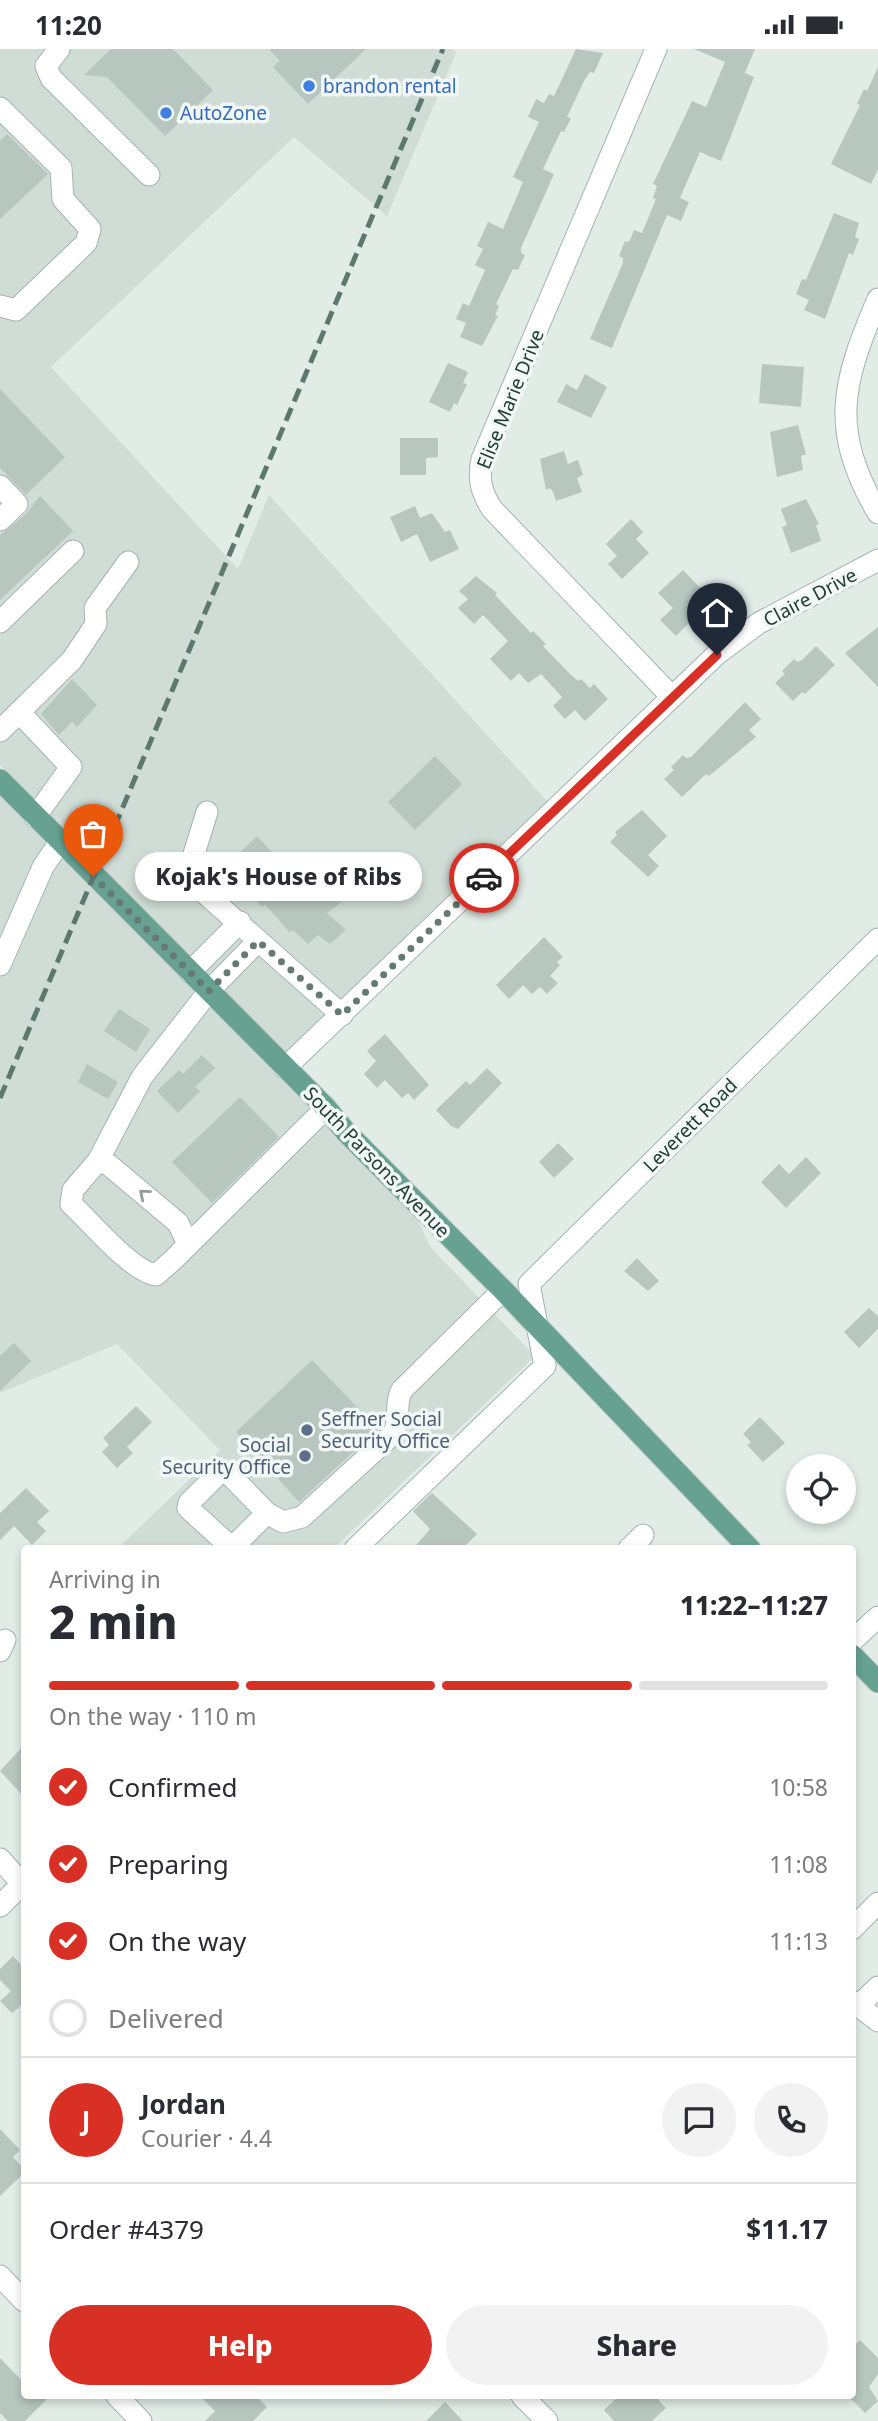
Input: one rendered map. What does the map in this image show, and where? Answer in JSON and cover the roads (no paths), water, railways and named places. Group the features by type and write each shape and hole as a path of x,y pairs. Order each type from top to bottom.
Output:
{"main road":[{"name":"South Parsons Avenue","path":"0,780 326,1108 346,1132 503,1290 746,1545"},
{"path":"856,1659 878,1682"}],"street":[{"path":"59,49 46,66 51,78 149,176"},
{"name":"Elise Marie Drive","path":"656,49 482,459 479,474 480,487 492,509 672,697"},
{"path":"0,108 61,168 63,199 90,229 86,243 16,310 0,306"},
{"path":"878,299 855,354 844,402 850,448 865,491 878,513"},
{"path":"0,486 17,504 0,520"},
{"path":"0,622 73,551"},
{"name":"Claire Drive","path":"285,1068 717,655 759,623 878,560"},
{"path":"35,817 71,767 7,719 72,660 96,624 95,608 128,562"},
{"path":"207,812 189,870 191,881 342,1015"},
{"path":"0,965 6,932 60,842"},
{"path":"190,972 240,922"},
{"name":"Leverett Road","path":"534,1322 529,1284 878,939"},
{"path":"258,941 209,991 142,1077 99,1161 73,1190 71,1204 130,1259 148,1273 156,1275 326,1108"},
{"path":"99,1161 115,1169 178,1223 188,1244"},
{"path":"229,1545 188,1508 188,1503 220,1471 227,1472 267,1513 283,1522 302,1517 394,1433 399,1422 399,1395 402,1390 503,1290"},
{"path":"359,1545 545,1366 534,1322"},
{"path":"235,1545 267,1513"},
{"path":"856,1637 878,1617"},
{"path":"0,1859 21,1883"},
{"path":"0,1906 21,1887"},
{"path":"856,1925 878,1903"},
{"path":"856,2003 878,1987"},
{"path":"856,2005 878,2021"},
{"path":"0,2276 21,2298"},
{"path":"120,2399 141,2421"},
{"path":"525,2399 547,2421"}],"railway":[{"path":"0,1098 443,49"}],"place":[{"name":"brandon rental","path":"309,86"},
{"name":"AutoZone","path":"166,113"},
{"name":"Kojak's House of Ribs","path":"93,876"},
{"name":"Seffner Social Security Office","path":"307,1430"},
{"name":"Social Security Office","path":"305,1456"}]}
